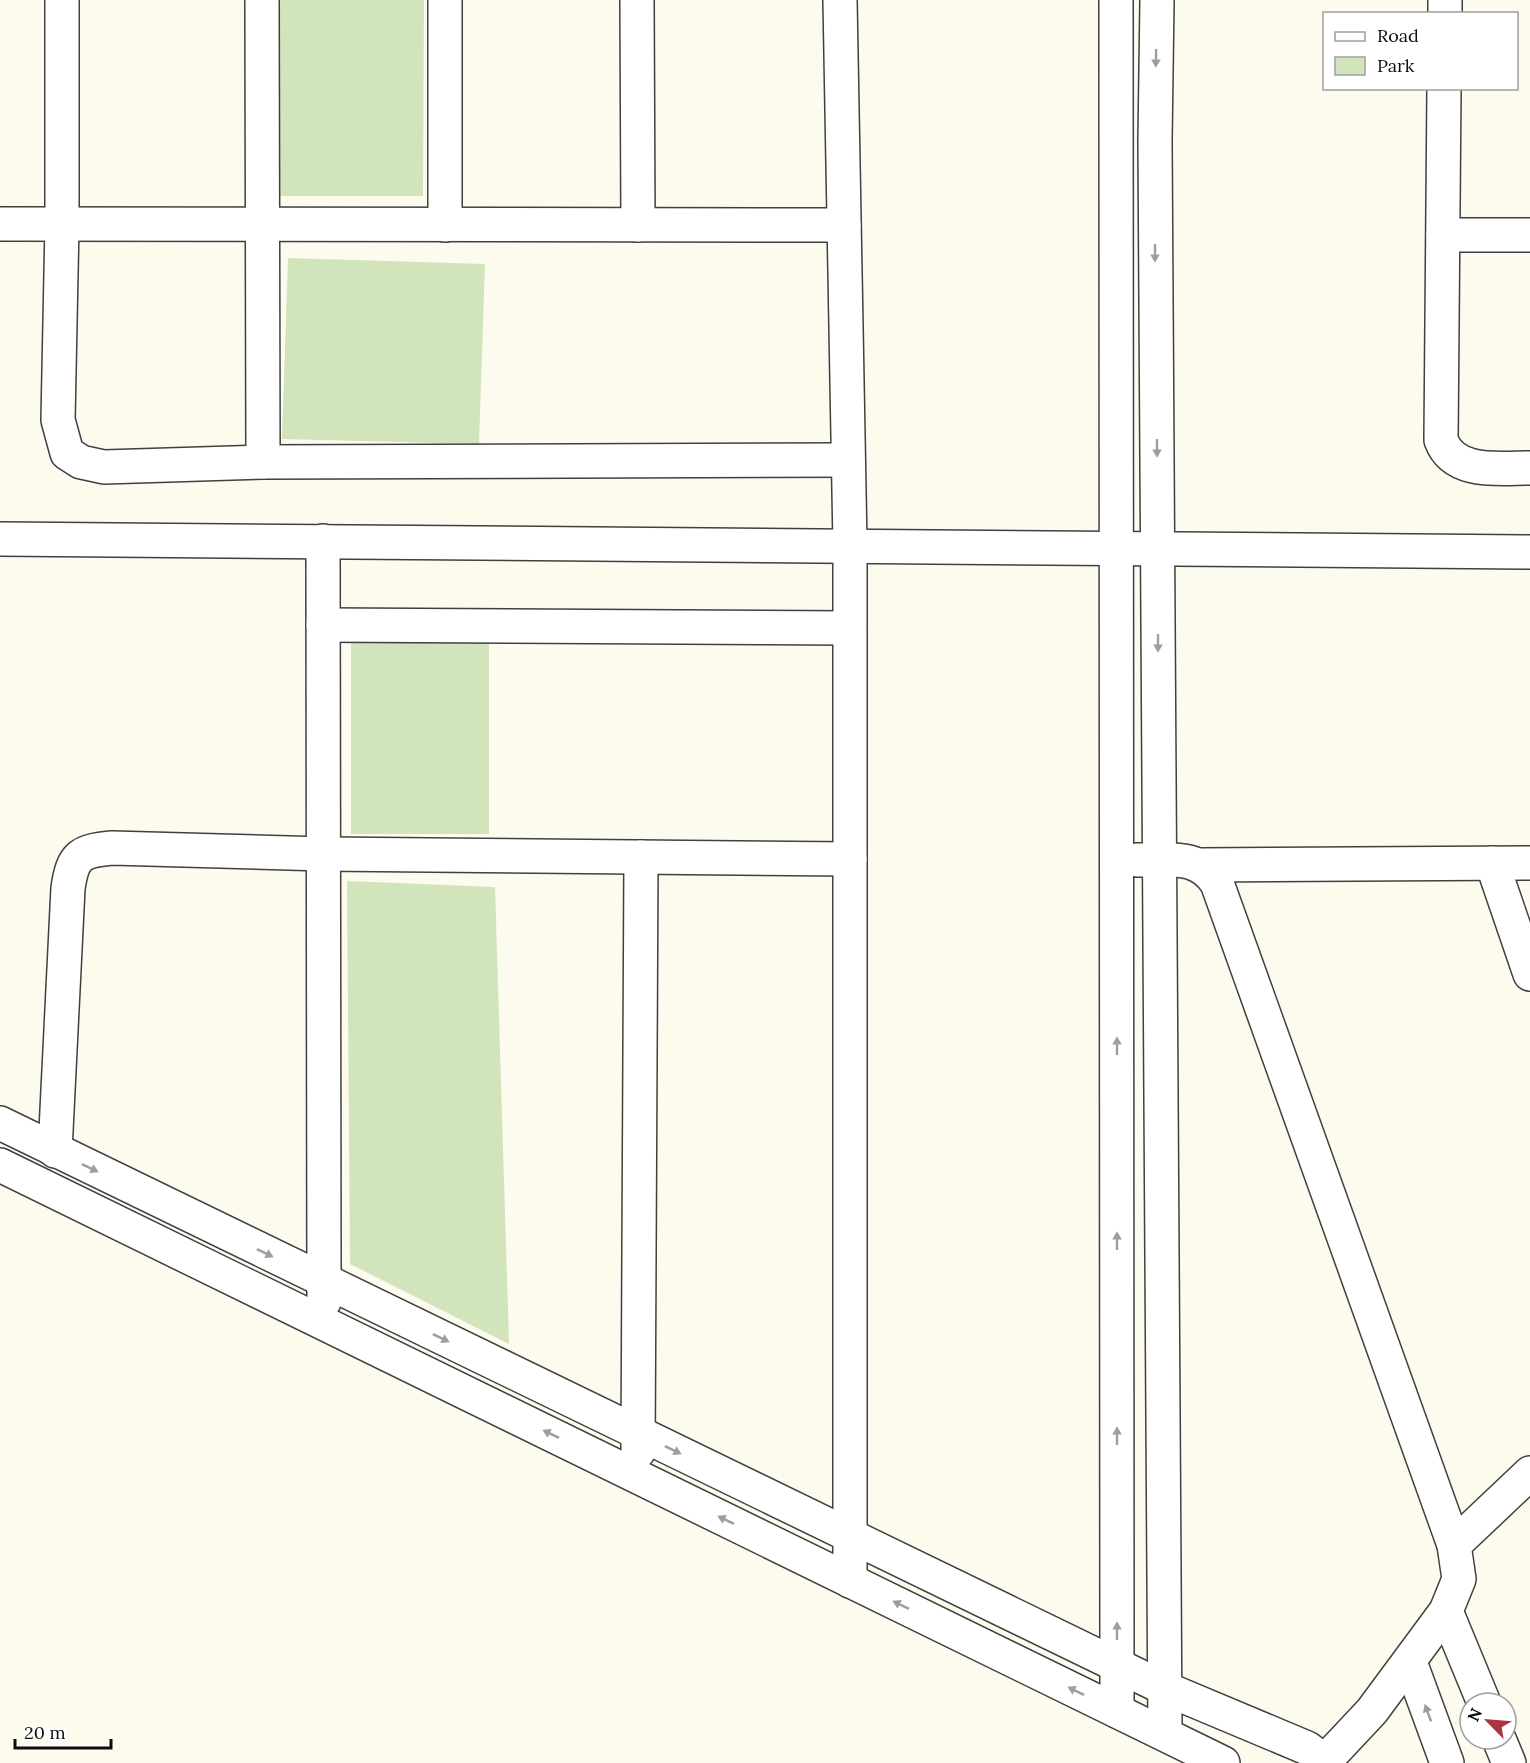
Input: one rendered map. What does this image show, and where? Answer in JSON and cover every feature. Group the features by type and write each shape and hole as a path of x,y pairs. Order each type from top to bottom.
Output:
{"street":[{"path":"62,0 62,224 58,420 67,453 81,462 104,467 262,462 848,460"},
{"path":"262,0 262,462"},
{"path":"445,225 446,0"},
{"path":"637,0 638,225"},
{"path":"840,0 850,545 850,1581"},
{"path":"1116,0 1117,1711"},
{"path":"1157,0 1157,548 1165,1734"},
{"path":"1444,90 1441,440 1444,450 1454,460 1480,468 1530,468"},
{"path":"0,224 844,225"},
{"path":"1443,235 1530,235"},
{"path":"0,539 1530,552"},
{"path":"323,541 324,1323"},
{"path":"323,625 849,628"},
{"path":"55,1151 68,888 71,868 77,857 90,850 112,848 324,854 850,859"},
{"path":"638,1476 641,857"},
{"path":"1117,860 1192,862 1202,865 1530,863"},
{"path":"1492,862 1530,975"},
{"path":"0,1123 1164,1688 1307,1748 1327,1761 1372,1711 1410,1662 1446,1611 1459,1579 1454,1545 1217,884 1202,865"},
{"path":"0,1165 1223,1763"},
{"path":"1454,1545 1530,1473"},
{"path":"1446,1611 1479,1691"},
{"path":"1410,1662 1447,1763"}],"green space":[{"path":"277,0 424,0 423,196 276,196"},
{"path":"288,258 485,264 479,444 282,439"},
{"path":"489,642 489,834 351,834 351,643"},
{"path":"347,881 495,887 509,1344 350,1264"}]}
